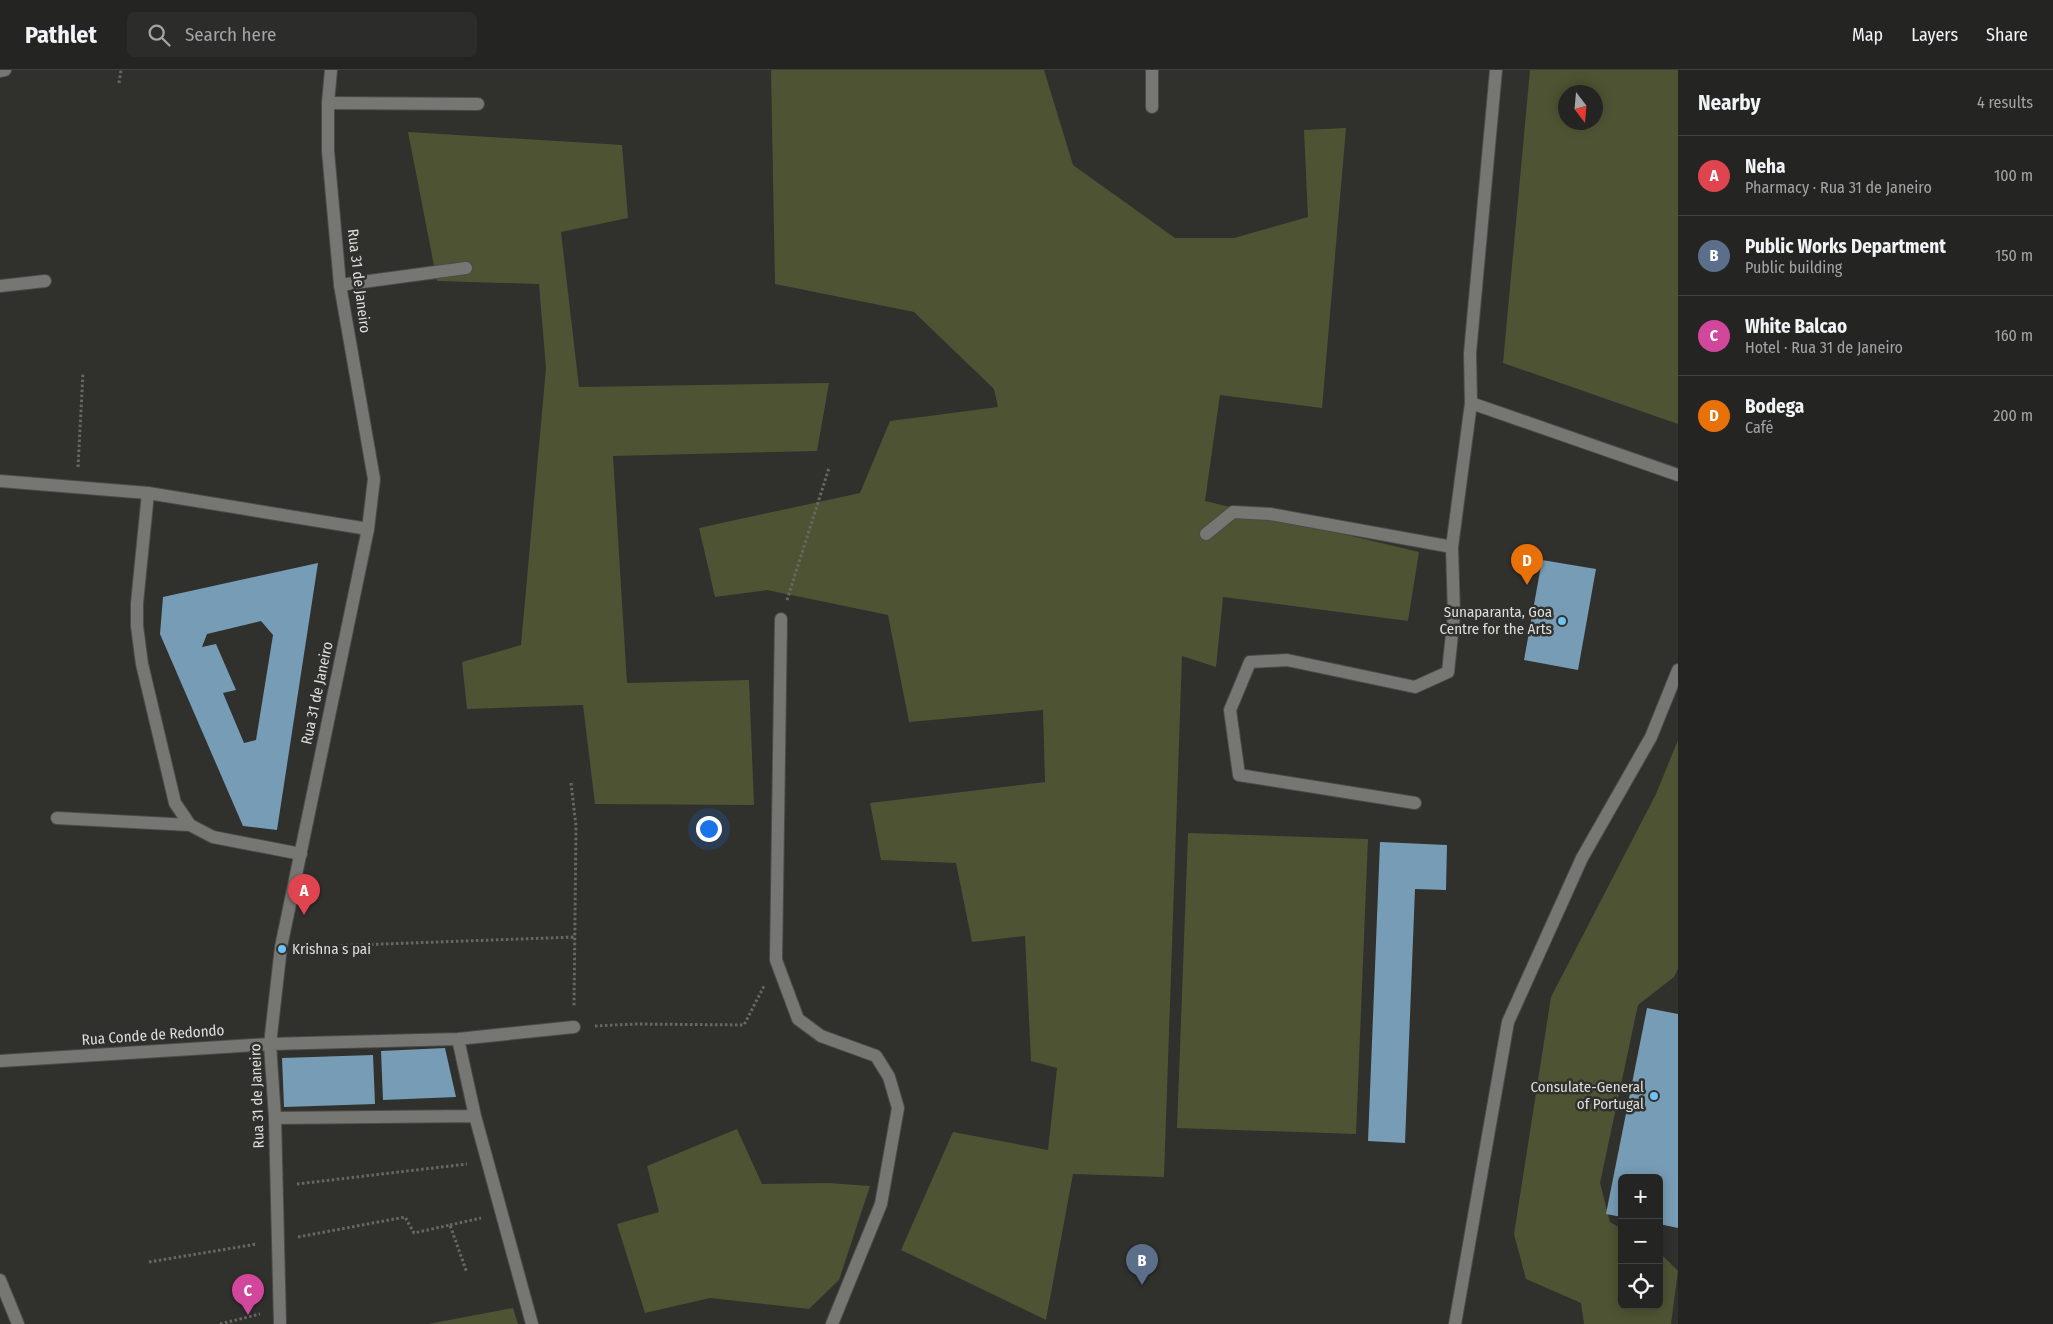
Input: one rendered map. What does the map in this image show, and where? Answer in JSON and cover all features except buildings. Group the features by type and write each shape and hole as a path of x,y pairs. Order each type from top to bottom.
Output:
{"street":[{"path":"0,71 5,70"},
{"name":"Rua 31 de Janeiro","path":"280,1324 275,1118 270,1044 281,947 368,528 374,479 340,285 328,151 328,103 331,70"},
{"path":"1152,70 1152,107"},
{"path":"1415,803 1239,775 1230,710 1250,662 1287,660 1415,687 1448,672 1454,615 1452,547 1471,403 1470,353 1496,70"},
{"path":"328,103 478,104"},
{"path":"340,285 466,268"},
{"path":"0,286 45,281"},
{"path":"1471,403 1678,475"},
{"path":"0,481 148,493 368,528"},
{"path":"148,493 136,603 137,626 142,664 175,803 190,825"},
{"path":"1206,534 1233,512 1270,514 1452,547"},
{"path":"781,619 776,960 798,1019 821,1036 876,1056 889,1077 898,1108 881,1204 832,1324"},
{"path":"1455,1324 1508,1022 1582,858 1651,737 1678,670"},
{"path":"56,818 190,825 213,837 301,854"},
{"name":"Rua Conde de Redondo","path":"0,1060 270,1044 458,1039 574,1027"},
{"path":"458,1039 475,1116 532,1324"},
{"path":"275,1118 475,1116"},
{"path":"0,1280 18,1324"}],"path":[{"path":"119,83 121,70"},
{"path":"78,476 84,373"},
{"path":"781,619 829,468"},
{"path":"571,783 576,826 574,1027 635,1024 744,1025 776,960"},
{"path":"281,947 575,937"},
{"path":"277,1186 459,1166"},
{"path":"149,1262 405,1218 414,1233 502,1214"},
{"path":"450,1225 467,1273"},
{"path":"220,1324 280,1309"}],"green space":[{"path":"771,70 1044,70 1073,165 1175,238 1234,238 1308,217 1304,130 1346,128 1322,408 1220,395 1205,501 1419,552 1408,621 1223,597 1216,667 1182,656 1164,1177 1073,1174 1046,1320 901,1250 953,1132 1048,1150 1057,1068 1031,1061 1025,936 972,942 956,863 881,860 870,803 1045,782 1043,710 909,722 888,615 767,590 715,597 699,528 860,493 890,421 998,407 994,389 914,312 775,284"},
{"path":"1530,70 1678,70 1678,424 1503,363"},
{"path":"408,132 622,145 628,218 561,232 579,387 829,383 817,451 613,456 627,683 749,680 754,805 595,804 583,705 467,709 462,662 521,645 546,368 539,284 437,281"},
{"path":"1678,740 1678,969 1674,977 1638,1005 1600,1183 1610,1222 1618,1227 1618,1309 1663,1309 1663,1256 1678,1271 1671,1324 1584,1324 1581,1303 1526,1279 1514,1234 1551,997 1656,794"},
{"path":"1188,833 1368,839 1356,1134 1177,1128"},
{"path":"737,1129 762,1184 829,1183 870,1186 839,1280 809,1309 710,1298 645,1313 617,1224 659,1212 647,1166"},
{"path":"513,1308 518,1324 428,1324"}],"place":[{"name":"Bodega","path":"1527,585"},
{"name":"Sunaparanta, Goa Centre for the Arts","path":"1562,621"},
{"name":"Neha","path":"304,915"},
{"name":"Krishna s pai","path":"282,949"},
{"name":"Consulate-General of Portugal","path":"1654,1096"},
{"name":"Public Works Department","path":"1142,1285"},
{"name":"White Balcao","path":"248,1315"}]}
